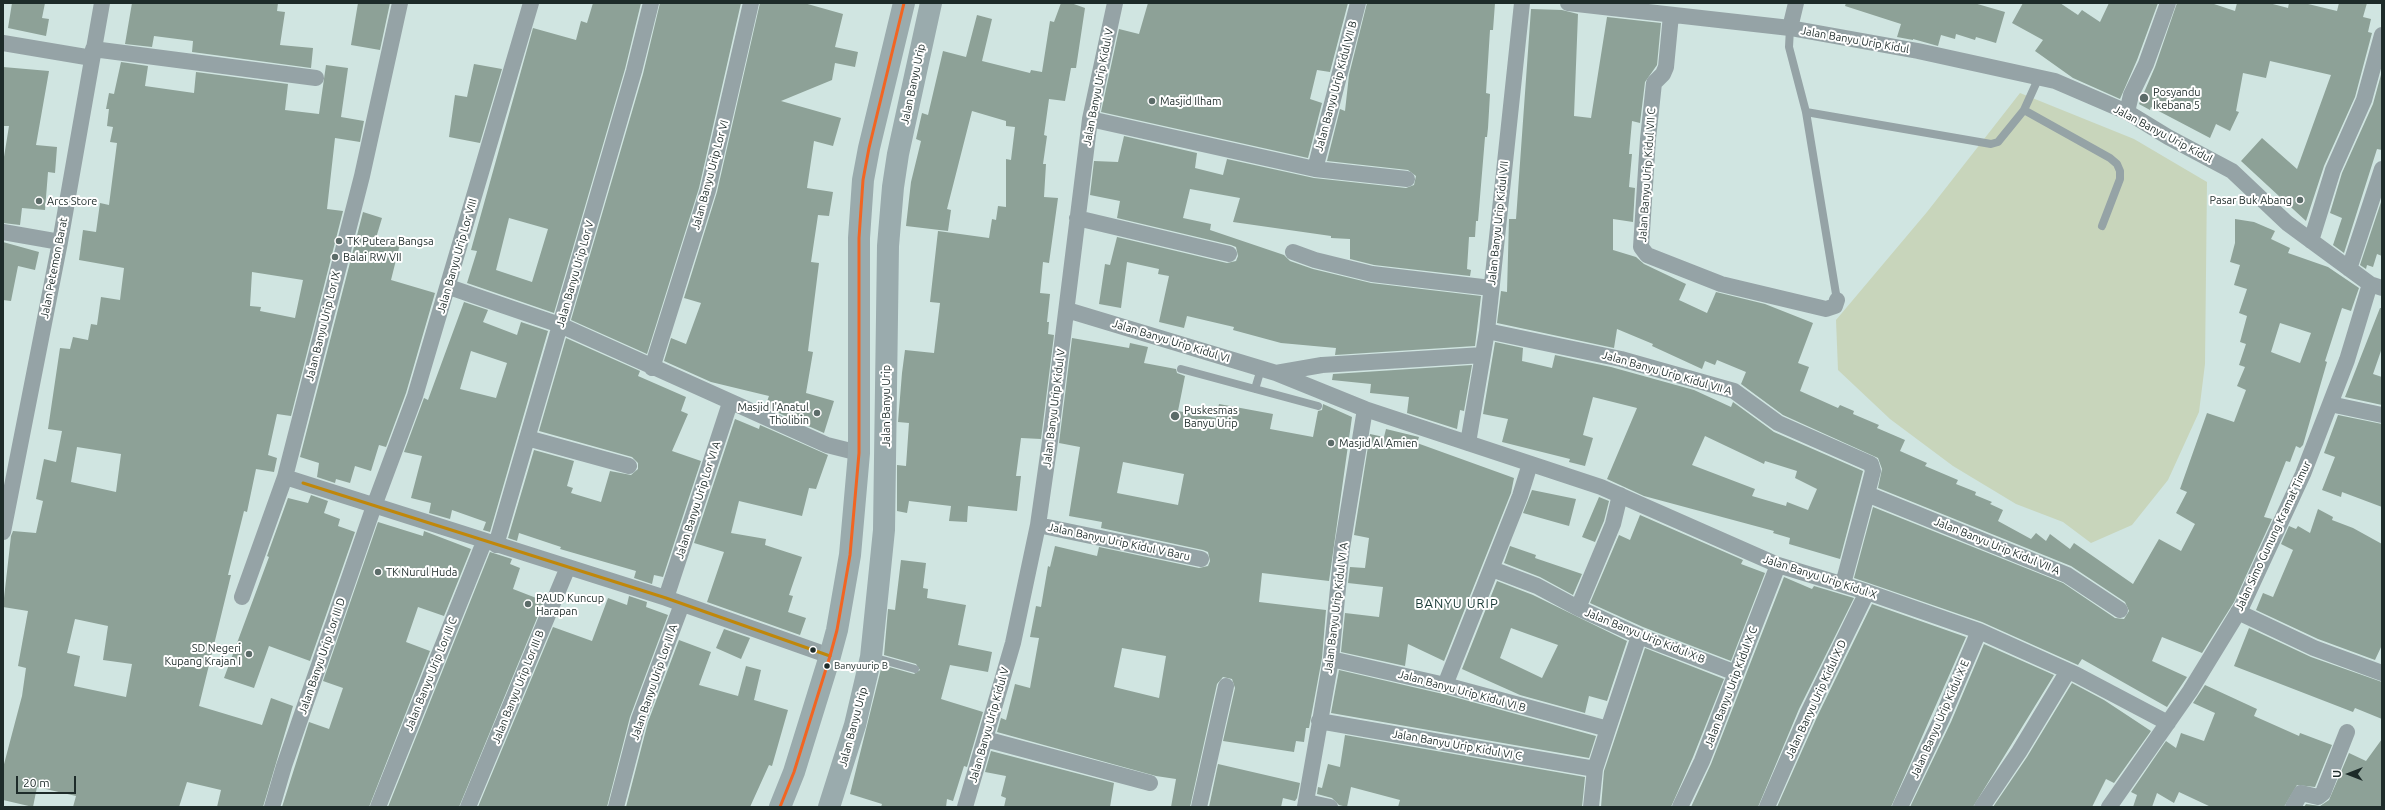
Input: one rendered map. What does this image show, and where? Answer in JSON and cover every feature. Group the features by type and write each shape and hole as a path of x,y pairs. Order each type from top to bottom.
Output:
{"main road":[{"path":"780,807 794,772 830,656 837,630 850,555 859,453 859,238 863,180 868,148 904,3"},
{"name":"Jalan Banyu Urip","path":"829,807 855,724 871,657 884,530 888,246 898,154 931,3"},
{"path":"863,180 894,187"}],"street":[{"name":"Jalan Petemon Barat","path":"3,532 9,466 60,242 102,3"},
{"name":"Jalan Banyu Urip Lor IX","path":"242,597 285,478 362,176 400,3"},
{"name":"Jalan Banyu Urip Lor VIII","path":"374,506 415,396 531,3"},
{"name":"Jalan Banyu Urip Lor V","path":"490,543 527,438 634,71 651,3"},
{"name":"Jalan Banyu Urip Lor VI","path":"652,368 708,190 751,3"},
{"name":"Jalan Banyu Urip Kidul V","path":"965,807 1013,642 1038,525 1067,310 1090,119 1115,3"},
{"name":"Jalan Banyu Urip Kidul VII B","path":"1315,169 1358,3"},
{"name":"Jalan Banyu Urip Kidul VII","path":"1468,443 1487,331 1522,3"},
{"name":"Jalan Banyu Urip Kidul","path":"1568,3 1634,7 1671,15 1790,28 1918,51 2055,81 2127,112 2168,137 2232,171 2287,223 2349,269 2376,286"},
{"path":"1790,28 1796,3"},
{"path":"2127,112 2131,95 2146,64 2168,3"},
{"name":"Jalan Banyu Urip Kidul VII C","path":"1671,15 1666,67 1663,74 1655,80 1654,83 1648,139 1641,247 1647,255 1721,284 1826,309 1835,306 1837,300"},
{"path":"2311,241 2333,170 2364,100 2382,35"},
{"path":"3,43 316,78"},
{"path":"1090,119 1315,169 1407,179"},
{"path":"2349,269 2382,169"},
{"path":"1077,218 1229,254"},
{"path":"3,232 60,242"},
{"path":"1293,252 1314,260 1372,274 1491,288"},
{"name":"Jalan Simo Gunung Kramat Timur","path":"2109,807 2168,723 2238,612 2303,474 2376,286"},
{"path":"448,287 560,325 652,368 827,445 859,453"},
{"name":"Jalan Banyu Urip Kidul VI","path":"1067,310 1268,371 1365,409 1468,443"},
{"name":"Jalan Banyu Urip Kidul VII A","path":"1487,331 1622,359 1734,391 1778,423 1871,464 1873,471 1843,584"},
{"name":"Jalan Banyu Urip Kidul VI","path":"1268,371 1330,364 1483,355"},
{"name":"Jalan Banyu Urip Lor VI A","path":"666,598 730,403"},
{"path":"2330,404 2382,415"},
{"name":"Jalan Banyu Urip Kidul VI A","path":"1306,804 1331,659 1342,548 1365,409"},
{"path":"527,438 629,466"},
{"name":"Jalan Banyu Urip Kidul X","path":"1468,443 1601,487 1778,565 1843,584 1979,631 2068,671 2168,723"},
{"path":"1445,685 1492,569 1530,464"},
{"path":"285,478 666,598 830,656"},
{"name":"Jalan Banyu Urip Kidul VII A","path":"1867,494 2067,575 2120,610"},
{"name":"Jalan Banyu Urip Kidul X B","path":"1620,495 1613,524 1578,608 1639,636 1736,673"},
{"name":"Jalan Banyu Urip Lor III D","path":"272,807 284,766 374,506"},
{"name":"Jalan Banyu Urip Kidul V Baru","path":"1038,525 1201,559"},
{"name":"Jalan Banyu Urip Lor III C","path":"378,807 490,543"},
{"name":"Jalan Banyu Urip Kidul X C","path":"1680,807 1702,761 1778,565"},
{"name":"Jalan Banyu Urip Lor III B","path":"468,807 568,567"},
{"path":"1492,569 1537,586 1578,608"},
{"name":"Jalan Banyu Urip Kidul X D","path":"1767,807 1808,713 1867,592"},
{"name":"Jalan Banyu Urip Lor III A","path":"616,807 639,719 682,604"},
{"path":"2238,612 2314,648 2382,673"},
{"name":"Jalan Banyu Urip Kidul X E","path":"1900,807 1942,718 1979,631"},
{"path":"1590,807 1601,728 1639,636"},
{"name":"Jalan Banyu Urip Kidul VI B","path":"1331,659 1445,685 1601,728"},
{"path":"1982,807 2019,752 2068,671"},
{"path":"1199,807 1226,686"},
{"name":"Jalan Banyu Urip Kidul VI C","path":"1320,721 1595,769"},
{"path":"2292,807 2301,793 2318,797 2323,793 2347,732"},
{"path":"985,739 1150,783"},
{"path":"1306,804 1330,807"}],"lane":[{"path":"1790,28 1789,47 1806,112 1837,300"},
{"path":"1806,112 1991,144 1998,142 2024,110 2040,77"},
{"path":"2024,110 2110,158 2117,164 2120,171 2120,179 2102,226"},
{"path":"1181,368 1318,406"},
{"path":"1255,389 1268,371"},
{"path":"871,657 915,669"}],"green space":[{"path":"2020,93 2134,139 2207,182 2205,364 2199,412 2168,480 2132,525 2091,543 2063,522 2016,504 1953,466 1890,419 1838,370 1836,320 1927,212"}],"building":[{"path":"12,3 45,3 42,18 49,19 46,36 8,28"},
{"path":"132,3 278,3 277,11 285,12 280,45 313,48 311,68 192,52 193,41 154,36 152,47 125,44"},
{"path":"358,3 390,3 380,50 351,45"},
{"path":"593,3 641,3 625,69 554,313 467,283 477,251 471,250 533,28 576,40 581,21 587,23","holes":["509,218 548,229 532,282 496,270"]},
{"path":"660,3 741,3 699,188 647,354 571,320 643,74"},
{"path":"760,3 804,3 843,14 835,47 858,52 855,67 835,63 832,80 781,101 841,118 833,146 814,141 807,188 833,192 829,216 818,215 811,262 819,263 808,351 813,352 806,393 834,401 824,433 765,407 769,396 711,382 664,361 671,338 686,344 701,303 684,298 717,192"},
{"path":"1061,3 1071,3 1085,8 1076,68 1071,68 1065,101 1049,99 1044,135 1047,136 1043,164 1046,164 1044,197 1058,198 1049,263 1043,262 1040,293 1050,294 1047,322 1049,322 1048,334 1054,335 1041,439 1021,438 1016,476 1021,476 1017,511 968,506 967,522 949,521 951,506 909,501 907,513 897,511 897,465 906,466 909,423 898,422 905,350 934,353 940,303 930,302 938,231 989,238 992,219 996,220 998,206 1006,207 1006,159 1011,160 1015,127 1006,126 1006,121 972,111 947,209 951,210 948,231 906,226 911,182 921,141 916,139 922,113 928,115 943,51 966,57 977,15 992,19 982,61 1030,73 1031,70 1042,72 1050,21 1054,22"},
{"path":"1148,3 1348,3 1330,72 1317,70 1310,99 1322,103 1308,158 1101,112 1119,29 1139,34"},
{"path":"1367,3 1495,3 1493,30 1490,30 1486,93 1490,94 1488,128 1487,137 1485,137 1478,221 1476,221 1475,237 1469,237 1467,269 1471,270 1470,276 1374,265 1350,259 1350,239 1331,238 1331,236 1233,222 1240,198 1190,189 1183,218 1211,224 1210,230 1284,255 1290,261 1313,269 1371,283 1481,296 1475,346 1335,355 1336,348 1281,343 1233,330 1234,327 1187,316 1184,328 1159,322 1169,276 1158,274 1159,269 1127,262 1121,308 1099,304 1105,264 1110,265 1117,237 1227,263 1236,261 1238,256 1236,247 1231,245 1117,218 1120,201 1090,195 1094,161 1118,162 1124,136 1197,153 1195,168 1223,175 1227,159 1314,178 1406,188 1414,185 1416,176 1408,170 1327,161 1340,109 1345,111 1349,75"},
{"path":"1846,3 1974,3 2005,12 1996,43 1976,37 1975,40 1956,34 1955,39 1941,35 1938,46 1913,39 1897,37 1901,24 1845,6"},
{"path":"2023,3 2060,3 2078,15 2082,10 2100,22 2109,3 2158,3 2137,60 2120,99 2073,78 2035,51 2043,40 2012,23"},
{"path":"2177,3 2211,3 2235,11 2237,3 2269,3 2288,8 2289,3 2304,3 2337,11 2339,3 2367,3 2363,17 2371,19 2368,32 2372,33 2355,97 2324,166 2306,221 2241,161 2262,138 2297,169 2331,75 2270,61 2266,78 2243,73 2236,111 2239,112 2230,131 2216,124 2210,138 2151,107 2150,110 2139,104 2155,67"},
{"path":"1531,9 1562,10 1578,14 1574,116 1591,118 1607,17 1661,23 1657,65 1645,82 1640,123 1632,121 1629,154 1632,154 1629,187 1635,188 1633,222 1613,219 1613,250 1636,257 1644,264 1686,284 1679,300 1707,313 1716,292 1765,304 1813,323 1798,363 1809,367 1800,391 1838,408 1840,405 1854,411 1853,414 1879,425 1877,428 1905,440 1900,451 1927,463 1925,466 1958,480 1956,484 1976,492 1975,495 1992,502 1990,504 2003,510 1998,521 2031,539 2036,533 2046,541 2050,534 2070,549 2074,543 2133,584 2159,539 2181,551 2195,524 2176,513 2187,492 2180,489 2207,413 2234,422 2246,390 2237,386 2245,367 2239,365 2246,344 2240,342 2247,316 2239,313 2247,289 2234,285 2240,265 2230,262 2235,243 2235,219 2254,222 2275,231 2271,239 2290,248 2288,253 2328,267 2359,288 2351,311 2342,308 2325,361 2327,362 2303,445 2300,448 2296,446 2290,462 2286,461 2264,517 2272,519 2234,602 2202,653 2162,637 2152,661 2187,677 2167,707 2082,659 2078,665 1982,622 1854,578 1873,507 2063,583 2115,618 2124,619 2129,611 2125,602 2071,566 1878,488 1882,469 1878,458 1783,415 1741,384 1746,372 1717,360 1715,365 1705,361 1702,369 1652,346 1653,344 1617,329 1614,348 1497,323 1501,291 1507,292 1509,219 1516,219","holes":["2280,323 2311,333 2300,363 2271,352"]},
{"path":"121,62 148,66 145,86 194,93 196,72 288,84 285,110 319,114 326,65 348,68 341,117 364,121 360,142 335,138 327,209 343,211 291,416 277,414 268,455 277,458 274,472 256,469 247,512 244,511 228,575 231,575 199,706 262,725 271,698 293,706 263,807 217,807 221,790 187,782 179,807 73,807 76,796 37,787 33,807 3,800 3,768 22,696 26,668 18,666 28,611 3,607 11,536 13,531 36,533 43,501 36,499 44,459 56,462 62,431 48,429 60,348 70,349 73,337 88,340 91,324 97,325 101,297 120,300 124,268 79,260 83,230 96,232 100,203 109,205 117,143 110,142 113,127 107,126 109,109 106,109 109,93 114,94","holes":["252,272 303,280 295,318 260,311 261,307 250,306","77,447 121,454 116,492 71,482","75,619 108,626 103,660 132,664 126,697 74,686 80,656 67,653"]},
{"path":"474,64 502,69 480,143 449,137 455,95 467,97"},
{"path":"3,67 49,71 36,145 57,147 55,173 48,172 45,210 22,208 20,225 3,223 3,163 9,126 3,126"},
{"path":"2382,71 2382,150 2377,149 2344,253 2333,245 2342,218 2330,213 2342,173 2373,104"},
{"path":"2382,199 2382,256 2377,254 2373,267 2367,265 2366,269 2360,265"},
{"path":"363,212 382,218 376,238 400,244 391,280 435,293 406,393 386,447 379,445 371,471 355,466 350,483 336,479 335,483 317,477 319,463 300,457"},
{"path":"3,242 39,252 35,270 18,266 11,301 3,300"},
{"path":"464,302 488,310 483,322 517,335 521,322 548,331 490,532 483,530 486,522 452,510 450,519 429,513 431,503 411,498 422,456 404,452 424,398 428,400","holes":["471,351 507,363 496,398 460,389"]},
{"path":"2380,308 2382,308 2382,348 2373,374 2382,377 2382,405 2345,397"},
{"path":"566,338 640,371 638,376 686,397 681,411 688,414 672,451 701,461 663,577 654,575 652,584 634,578 636,571 560,549 561,547 519,533 517,541 508,538 534,450 574,461 567,486 573,488 571,493 601,502 610,471 631,475 638,469 638,463 632,457 539,431"},
{"path":"1072,338 1129,348 1130,343 1148,347 1144,363 1176,369 1177,373 1185,376 1178,411 1216,418 1219,404 1273,414 1270,429 1313,437 1318,411 1322,410 1323,404 1352,417 1329,581 1262,573 1259,602 1326,610 1322,658 1309,728 1306,728 1304,742 1296,741 1294,752 1223,741 1235,688 1232,679 1223,677 1217,684 1190,807 1171,807 1176,779 1156,776 997,732 1001,718 1006,720 1015,684 1030,688 1039,638 1030,637 1036,606 1041,607 1048,566 1050,567 1055,546 1097,556 1099,547 1199,568 1208,566 1210,561 1208,552 1203,550 1101,528 1102,522 1069,516 1080,447 1059,443","holes":["1123,462 1184,474 1178,505 1117,493","1122,648 1166,656 1159,698 1114,687"]},
{"path":"1495,342 1523,348 1522,361 1552,368 1555,355 1611,367 1694,390 1731,407 1733,402 1774,432 1863,471 1840,559 1789,544 1790,538 1773,533 1774,531 1644,496 1607,479 1637,408 1593,397 1583,435 1593,438 1585,466 1569,462 1570,459 1502,442 1508,419 1483,414","holes":["1705,436 1764,464 1765,461 1797,471 1795,478 1817,489 1808,510 1787,502 1786,506 1752,496 1755,489 1692,465"]},
{"path":"1472,365 1464,411 1460,410 1457,429 1407,413 1409,397 1370,393 1371,384 1332,380 1333,374"},
{"path":"2338,415 2382,424 2382,507 2342,492 2341,497 2322,490 2335,457 2324,453"},
{"path":"735,419 759,429 760,425 828,455 816,489 809,488 802,516 739,501 731,533 766,539 765,545 802,557 789,595 793,596 788,612 806,618 800,635 707,602 724,552 694,543"},
{"path":"1386,429 1419,437 1417,443 1514,478 1511,493 1444,661 1408,644 1405,666 1341,652 1345,613 1379,617 1383,587 1348,583 1350,567 1365,568 1369,538 1354,535 1370,434 1384,437"},
{"path":"1532,490 1576,499 1569,526 1523,513"},
{"path":"311,495 328,501 324,513 340,519 338,526 355,532 310,661 269,646 254,688 224,678 269,557 267,556 288,498 308,503"},
{"path":"1599,497 1609,501 1604,521 1595,542 1582,537"},
{"path":"2318,509 2333,517 2332,520 2353,528 2382,544 2382,645 2375,660 2318,639 2256,610 2263,593 2273,597 2293,550 2281,544 2289,526 2296,529 2298,526 2310,533"},
{"path":"1640,515 1743,560 1741,564 1765,573 1731,661 1643,627 1590,603 1619,535 1630,540"},
{"path":"378,522 423,536 424,531 471,549 444,616 418,607 406,642 430,651 369,807 282,807 309,722 329,729 343,688 323,681"},
{"path":"1510,546 1536,555 1535,558 1582,574 1573,595 1540,577 1504,563"},
{"path":"490,552 512,559 510,564 520,568 513,589 544,601 459,807 388,807"},
{"path":"901,560 926,563 923,588 928,589 927,598 966,605 958,645 992,652 988,672 950,665 941,699 983,712 967,767 964,766 953,801 947,799 946,807 881,807 882,804 850,794 882,665 914,674 920,670 916,664 884,655 888,609 895,610"},
{"path":"1784,577 1812,589 1814,586 1854,598 1799,709 1758,807 1691,807 1711,764"},
{"path":"1497,581 1533,595 1627,641 1607,701 1589,696 1585,713 1520,695 1462,669","holes":["1511,628 1558,645 1542,678 1500,658"]},
{"path":"629,596 647,602 646,607 668,615 630,717 607,807 478,807 553,627 592,641 608,598 627,605"},
{"path":"1872,604 1966,637 1891,807 1777,807 1817,717"},
{"path":"2249,628 2311,657 2382,682 2382,719 2355,708 2353,712 2234,666"},
{"path":"724,629 750,638 741,659 716,648"},
{"path":"679,640 711,652 699,685 738,696 746,666 761,670 754,700 788,710 772,766 769,765 750,807 626,807 648,722"},
{"path":"1984,644 2054,675 1973,807 1910,807 1951,722"},
{"path":"1645,648 1724,679 1671,807 1601,807 1604,771"},
{"path":"1339,670 1443,694 1596,736 1589,758 1331,713"},
{"path":"2072,683 2104,700 2151,731 2114,783 2106,779 2092,807 1993,807 2027,757"},
{"path":"2205,685 2257,709 2254,716 2299,736 2300,733 2332,745 2315,787 2297,785 2284,807 2211,807 2179,792 2174,803 2157,793 2152,807 2133,807 2137,795 2131,792 2166,741 2176,748 2181,733 2204,741 2215,713 2193,703"},
{"path":"1345,735 1585,777 1582,807 1398,807 1400,800 1351,787 1347,807 1339,805 1332,798 1317,794 1318,787 1322,788 1328,764 1340,767"},
{"path":"2382,739 2382,807 2304,807 2306,804 2320,806 2329,800 2349,753 2366,761"},
{"path":"991,751 1114,783 1110,807 1004,807 1006,798 1001,796 1006,776 985,772"},
{"path":"1218,764 1300,783 1297,798 1295,801 1283,798 1281,807 1209,807"}],"transit line":[{"path":"780,807 794,772 830,656 837,630 850,555 859,453 859,238 863,180 869,148 904,3"},
{"path":"303,483 666,598 830,656"}],"place":[{"name":"Posyandu Ikebana 5","path":"2144,98"},
{"name":"Masjid Ilham","path":"1152,101"},
{"name":"Pasar Buk Abang","path":"2300,200"},
{"name":"Arcs Store","path":"39,201"},
{"name":"TK Putera Bangsa","path":"339,241"},
{"name":"Balai RW VII","path":"335,257"},
{"name":"Masjid I'Anatul Tholibin","path":"817,413"},
{"name":"Puskesmas Banyu Urip","path":"1175,416"},
{"name":"Masjid Al Amien","path":"1331,443"},
{"name":"TK Nurul Huda","path":"378,572"},
{"name":"PAUD Kuncup Harapan","path":"528,604"},
{"name":"SD Negeri Kupang Krajan I","path":"249,654"},
{"name":"Banyuurip B","path":"827,666"}],"district":[{"name":"BANYU URIP","path":"1457,604"}]}
